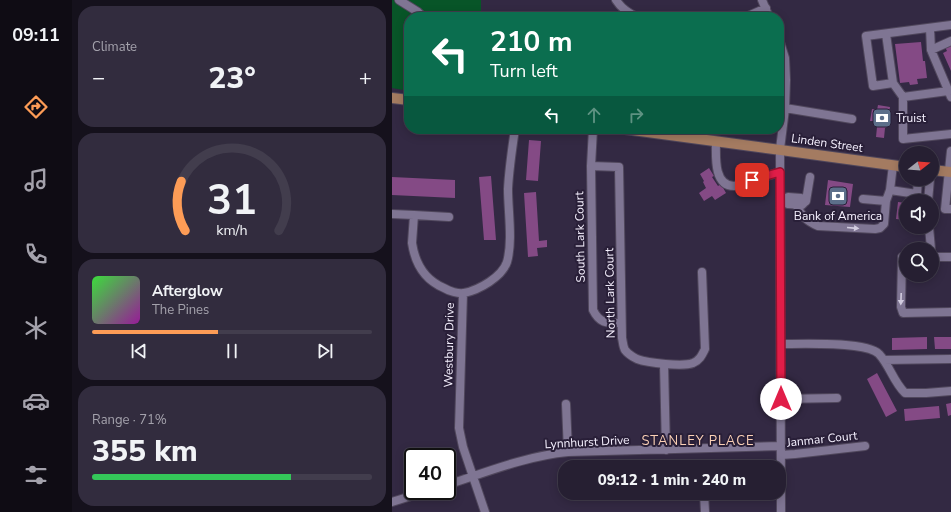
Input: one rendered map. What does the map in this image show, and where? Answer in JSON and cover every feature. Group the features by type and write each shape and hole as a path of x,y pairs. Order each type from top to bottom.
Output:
{"main road":[{"path":"392,98 404,99"},
{"name":"Linden Street","path":"663,134 899,166"},
{"path":"939,171 950,172"}],"street":[{"path":"399,0 418,12"},
{"path":"616,0 628,12"},
{"path":"762,0 768,12"},
{"path":"757,12 766,8"},
{"path":"893,83 872,86 866,36 951,25"},
{"path":"903,97 950,94 931,50 930,28"},
{"path":"886,34 893,83 903,97 902,139 951,134"},
{"path":"931,50 951,41"},
{"path":"784,55 786,68 784,116"},
{"path":"785,108 852,118"},
{"name":"Westbury Drive","path":"485,512 462,447 459,428 463,293 474,290 489,282 498,275 506,264 510,246 508,190 514,134"},
{"name":"South Lark Court","path":"593,134 591,166 593,310 596,317 606,323 621,323"},
{"path":"781,512 780,149 782,134"},
{"path":"716,141 718,172 721,180 728,186 734,186 780,172"},
{"path":"951,151 948,194 945,209 951,209"},
{"path":"796,205 806,220 818,226 880,228 884,224 886,201 890,190 893,165"},
{"name":"North Lark Court","path":"591,166 619,167 621,323 624,349 629,354 641,360 664,364 690,364 700,358 705,349 702,272"},
{"path":"780,201 802,206 806,202 810,177"},
{"path":"890,190 917,194 918,186"},
{"path":"780,201 788,197 801,198 806,202"},
{"path":"863,199 886,201"},
{"path":"392,214 450,217"},
{"path":"414,215 412,243 418,264 426,276 433,282 444,289 463,293"},
{"path":"939,257 951,256"},
{"path":"902,282 901,307 903,313 951,312"},
{"path":"781,344 852,345 873,350 877,352 884,360 895,381 905,393 914,394 951,391"},
{"path":"884,360 951,359"},
{"path":"664,364 666,450"},
{"path":"781,399 837,398"},
{"path":"566,404 568,452"},
{"name":"Janmar Court","path":"781,451 795,454 865,446"},
{"name":"Lynnhurst Drive","path":"456,482 524,460 568,452 666,450 781,451"},
{"path":"392,502 404,498"},
{"path":"704,500 705,512"}],"green space":[{"path":"392,0 481,0 481,12 404,12 404,90 392,88"}],"building":[{"path":"921,42 927,78 917,79 918,84 910,85 909,82 900,83 895,44"},
{"path":"951,44 951,71 943,53 947,51 945,47"},
{"path":"878,105 890,107 884,138 876,137 877,127 875,125 875,121 870,121 872,109 877,110"},
{"path":"529,140 541,141 538,181 526,180"},
{"path":"709,168 714,176 712,177 718,186 721,184 726,193 715,200 712,196 704,201 699,193 706,188 700,174"},
{"path":"491,176 496,240 484,240 479,177"},
{"path":"392,177 455,180 455,198 392,195"},
{"path":"828,180 853,184 850,207 825,205"},
{"path":"536,192 539,241 547,240 547,247 537,248 538,256 528,257 524,193"},
{"path":"898,202 899,202 899,219 896,219"},
{"path":"927,337 927,349 892,350 892,338"},
{"path":"934,337 951,337 951,349 935,349"},
{"path":"877,373 897,411 886,417 867,379"},
{"path":"951,403 951,415 948,416 946,404"},
{"path":"939,406 940,418 905,421 904,409"}],"place":[{"name":"Truist","path":"882,118"},
{"name":"Bank of America","path":"838,196"}],"district":[{"name":"STANLEY PLACE","path":"698,440"}],"route":[{"path":"752,180 780,172 781,399"}]}
